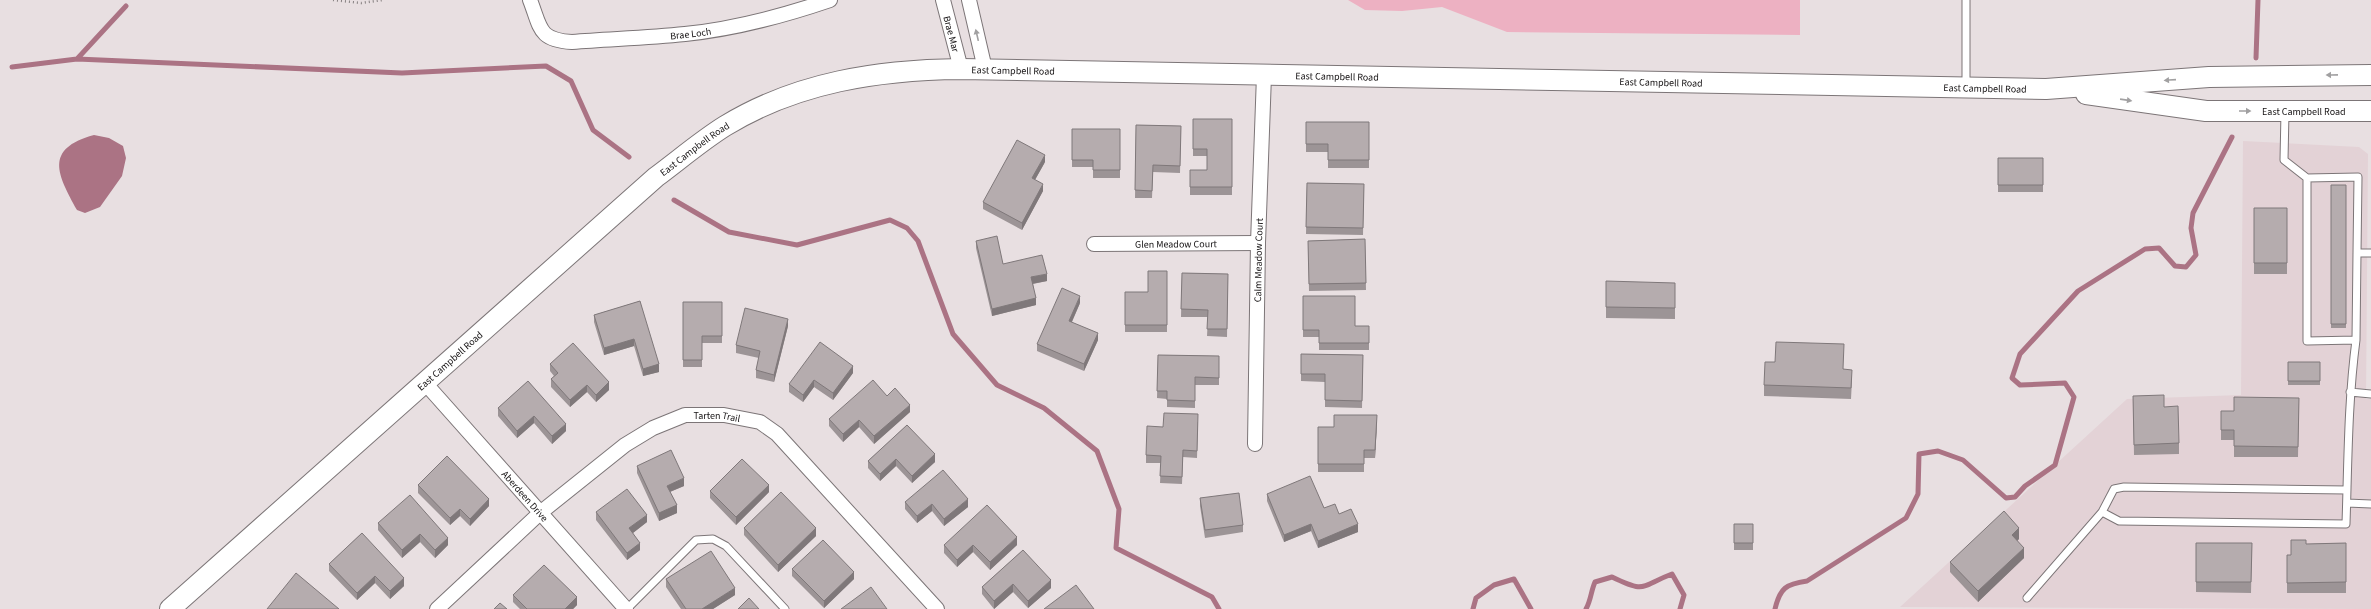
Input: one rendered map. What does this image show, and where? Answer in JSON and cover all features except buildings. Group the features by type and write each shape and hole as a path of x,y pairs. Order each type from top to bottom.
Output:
{"main road":[{"name":"East Campbell Road","path":"170,609 656,177 725,126 785,96 813,86 871,75 961,68 2046,89 2209,77 2371,75"},
{"name":"East Campbell Road","path":"2046,89 2206,111 2371,111"}],"street":[{"name":"Brae Loch","path":"530,0 544,34 548,39 572,42 685,34 751,23 830,0"},
{"name":"Brae Mar","path":"943,0 961,68"},
{"path":"969,0 985,69"},
{"name":"Calm Meadow Court","path":"1255,444 1258,243 1264,75"},
{"name":"Glen Meadow Court","path":"1094,244 1258,243"},
{"name":"Aberdeen Drive","path":"425,383 627,609"},
{"name":"Tarten Trail","path":"437,609 540,512 625,445 653,428 685,415 724,415 760,422 793,449 937,609"}],"lane":[{"path":"1966,0 1966,87"},
{"path":"2102,512 2119,521 2346,524 2350,392 2356,340 2358,177 2307,178 2284,160 2285,111"},
{"path":"2307,178 2308,341 2356,340"},
{"path":"2357,252 2371,253"},
{"path":"2350,392 2371,394"},
{"path":"2027,598 2102,512 2114,489 2124,487 2347,490"},
{"path":"2347,503 2371,504"},
{"path":"627,609 696,540 713,539 726,546 785,609"}],"path":[{"path":"333,0 361,3 383,0"}],"shaded area":[{"path":"1348,0 1800,0 1800,35 1507,32 1442,7 1402,11 1365,10"},
{"path":"94,135 109,138 123,146 126,158 122,176 100,207 85,213 77,210 64,185 59,165 61,156 67,148 78,141"},
{"path":"2243,141 2359,147 2368,154 2366,399 2371,399 2371,609 1900,607 2127,399 2241,395"}],"waterway":[{"path":"2256,58 2258,0"},
{"path":"12,67 77,59 126,6"},
{"path":"77,59 402,73 546,66 571,81 593,130 629,157"},
{"path":"1775,609 1779,596 1785,588 1807,581 1906,518 1918,494 1919,454 1938,451 1963,460 2006,498 2015,497 2025,486 2055,465 2074,397 2065,383 2020,385 2012,378 2020,354 2078,291 2145,249 2159,248 2175,266 2186,267 2196,255 2191,228 2193,213 2232,137"},
{"path":"674,200 729,232 797,245 890,220 907,228 918,241 953,334 997,385 1044,408 1097,451 1119,509 1116,548 1212,597 1219,609"},
{"path":"1586,609 1595,582 1612,577 1638,587 1648,585 1672,574 1684,595 1680,609"},
{"path":"1473,609 1476,598 1494,585 1514,579 1531,609"}]}
